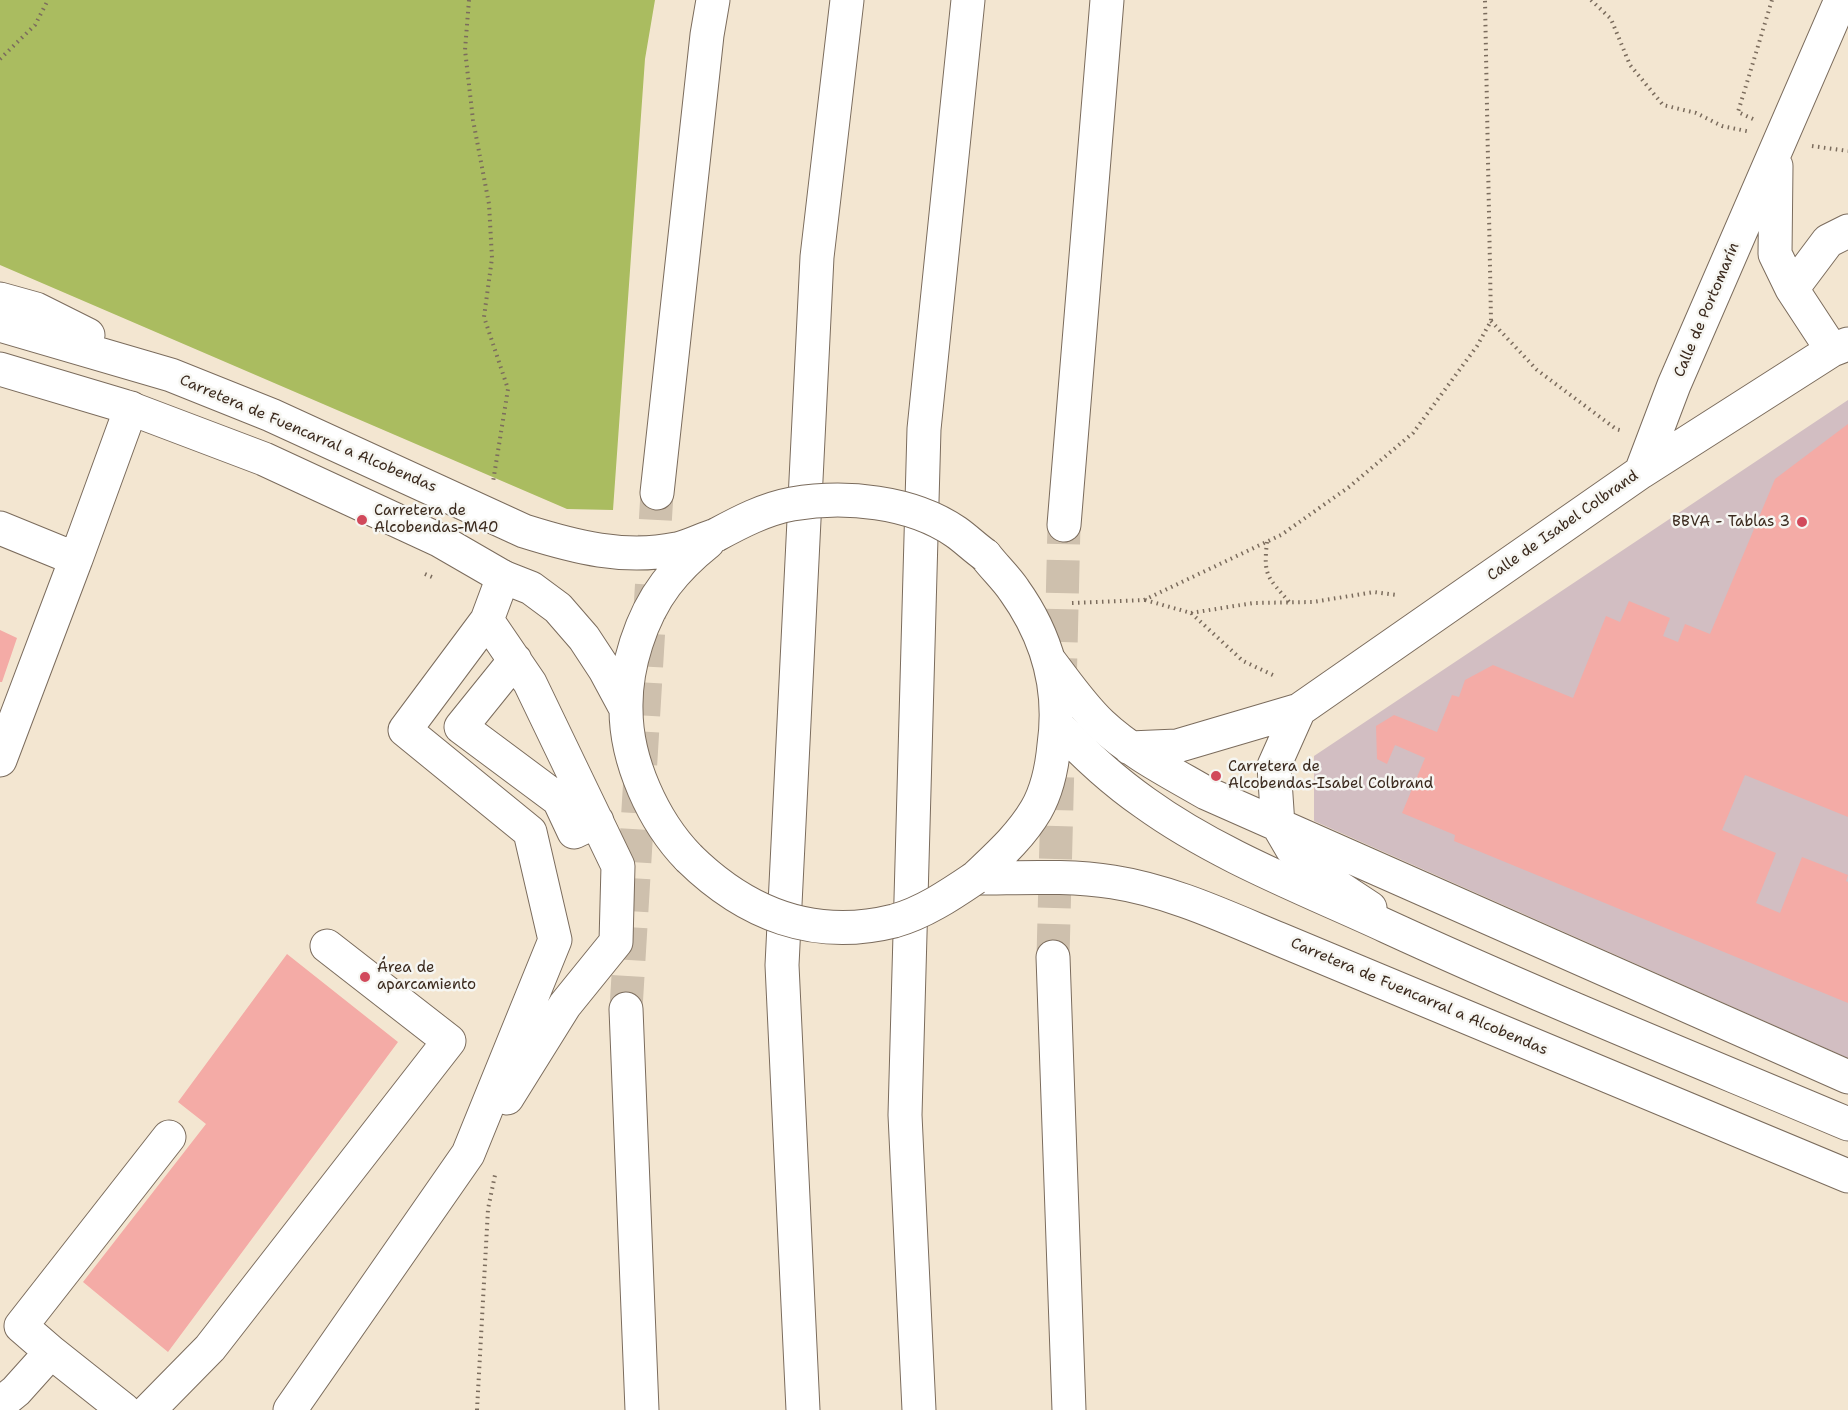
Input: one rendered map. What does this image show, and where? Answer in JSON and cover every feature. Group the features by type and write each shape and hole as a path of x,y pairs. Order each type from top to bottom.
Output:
{"main road":[{"path":"657,493 713,0"},
{"path":"803,1410 782,965 817,257 847,0"},
{"path":"919,1410 905,1115 924,429 968,0"},
{"path":"1064,525 1107,0"},
{"name":"Calle de Portomarín","path":"1641,472 1767,143 1841,0"},
{"name":"Calle de Portomarín","path":"1767,143 1775,254 1792,289"},
{"path":"1792,289 1828,241 1848,231"},
{"name":"Calle de Isabel Colbrand","path":"1130,748 1177,746 1299,710 1641,472 1840,347 1792,289"},
{"path":"0,298 36,309 171,375"},
{"name":"Carretera de Fuencarral a Alcobendas","path":"0,325 171,375 271,415 459,499 524,531 565,544 605,552 639,555 679,549 716,535"},
{"path":"0,369 131,408 264,459 439,540 503,577 531,588 558,608 584,638 626,709"},
{"path":"0,760 131,408"},
{"path":"843,500 891,506 924,516 955,531 985,555 1014,589 1036,627 1051,663 1056,694 1057,725 1051,769 1036,809 1013,842 975,878 940,901 895,921 851,928 803,925 755,907 710,878 675,843 647,798 632,756 626,709 632,657 648,614 666,584 691,556 716,535 750,517 792,504 843,500"},
{"path":"0,528 76,559"},
{"path":"483,1160 555,940 530,832 405,730 487,620 503,577"},
{"path":"290,1410 483,1160 513,1089 565,1005 616,942 618,866 530,683 487,620"},
{"path":"515,660 460,727 559,800 574,832 597,821"},
{"path":"1051,663 1101,723 1130,748 1206,793 1848,1077"},
{"path":"1299,710 1274,766 1278,825 1292,849 1314,871 1353,898 1437,949"},
{"path":"1057,725 1095,765 1145,804 1196,836 1437,949 1848,1124"},
{"name":"Carretera de Fuencarral a Alcobendas","path":"975,878 1113,882 1148,890 1187,903 1290,943 1848,1176"},
{"path":"149,1410 210,1348 449,1041 327,946"},
{"path":"1053,957 1069,1410"},
{"path":"626,1009 642,1410"},
{"path":"124,1410 21,1326 169,1137"},
{"path":"0,1404 16,1391 51,1352"}],"path":[{"path":"0,59 35,25 48,0"},
{"path":"469,0 465,50 472,120 489,204 492,258 484,316 508,389 492,483"},
{"path":"1144,600 1281,535 1349,486 1413,433 1477,346 1491,321 1485,0"},
{"path":"1591,0 1611,20 1630,65 1663,105 1696,113 1722,126 1750,132 1767,143"},
{"path":"1491,321 1537,370 1616,429 1632,432"},
{"path":"1267,542 1265,559 1267,576 1290,603"},
{"path":"1072,603 1144,600 1191,613 1254,603 1313,602 1374,592 1397,595"},
{"path":"1191,613 1243,660 1275,676"},
{"path":"477,1410 488,1209 483,1160"}],"shaded area":[{"path":"1848,400 1848,1058 1314,821 1314,756"}],"green space":[{"path":"0,0 655,0 645,59 613,510 567,509 0,265"}],"building":[{"path":"1848,424 1848,817 1745,775 1722,830 1776,853 1756,903 1780,913 1802,857 1848,875 1846,881 1848,882 1848,1003 1454,841 1455,835 1402,813 1425,758 1395,745 1387,764 1377,759 1376,726 1394,715 1437,732 1452,695 1459,697 1465,680 1493,665 1573,698 1606,616 1620,622 1629,601 1670,618 1663,636 1678,642 1685,624 1710,634 1775,479"},
{"path":"0,630 17,638 2,682 0,682"},
{"path":"287,954 398,1042 168,1352 83,1282 206,1124 178,1102"}],"tunnel":[{"path":"626,1009 657,493"},
{"path":"1060,691 1064,525"},
{"path":"1053,957 1058,761"}],"place":[{"name":"Carretera de Alcobendas-M40","path":"362,520"},
{"name":"BBVA - Tablas 3","path":"1802,522"},
{"name":"Carretera de Alcobendas-Isabel Colbrand","path":"1216,776"},
{"name":"Área de aparcamiento","path":"365,977"}]}
